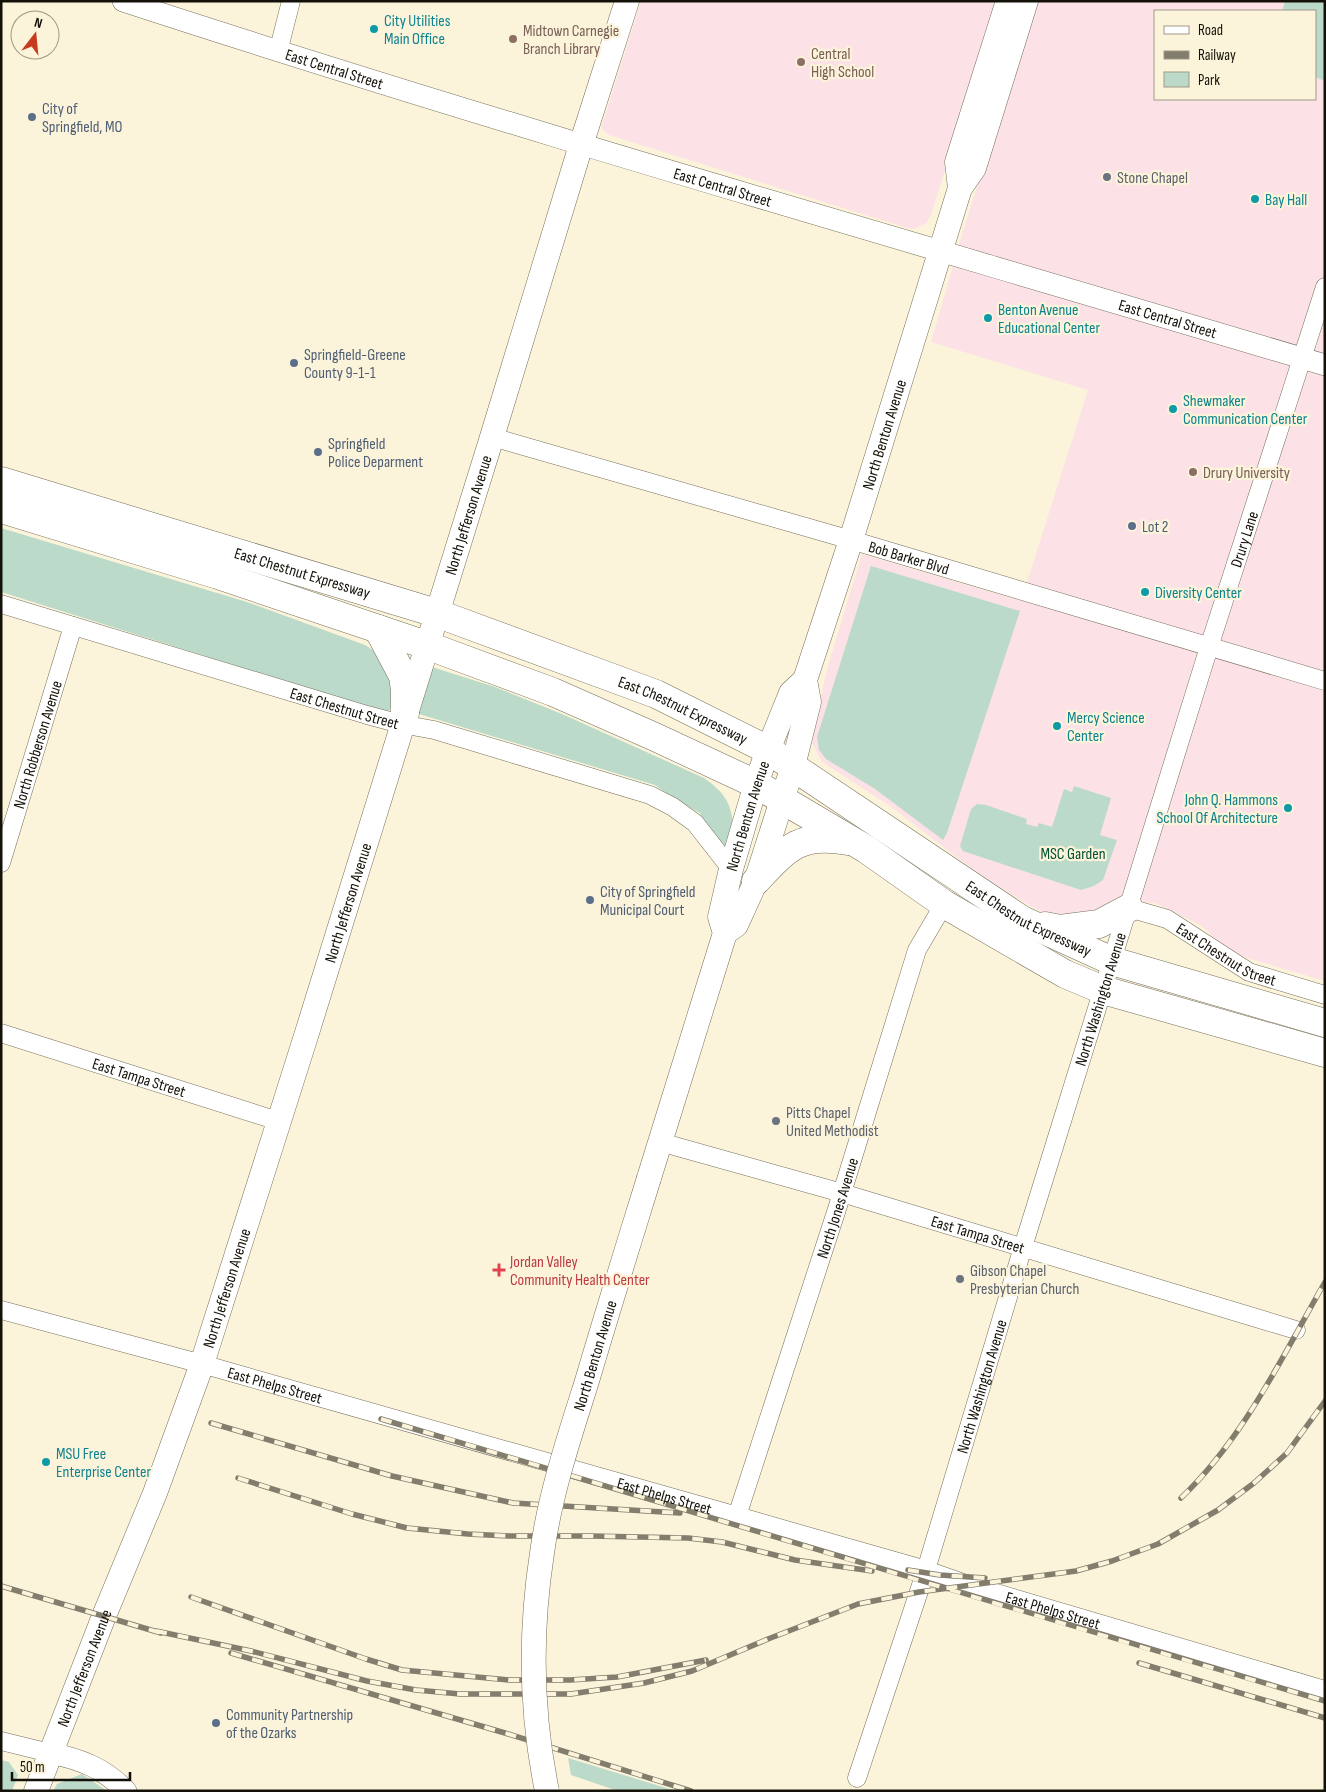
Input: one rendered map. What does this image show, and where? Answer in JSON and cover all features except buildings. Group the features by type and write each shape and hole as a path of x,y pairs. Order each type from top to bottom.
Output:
{"main road":[{"name":"North Jefferson Avenue","path":"36,1791 104,1616 155,1493 202,1364 306,1036 627,1"},
{"name":"North Benton Avenue","path":"960,188 957,162 1008,1"},
{"name":"North Benton Avenue","path":"725,933 736,925 756,881 793,766 809,702 805,680 851,540 939,252 960,188 974,168 1026,1"},
{"name":"East Chestnut Expressway","path":"1,480 436,613 656,694 768,750 1022,920 1112,961 1325,1023"},
{"name":"East Chestnut Expressway","path":"1,509 218,575 426,645 553,692 756,784 856,843 944,904 1066,974 1103,990 1325,1053"},
{"path":"378,629 402,676 405,690 403,719"},
{"name":"North Benton Avenue","path":"547,1791 538,1743 535,1695 536,1608 542,1552 556,1481 725,933 720,917 731,869 756,784 790,693 805,680"},
{"path":"756,881 782,854 799,842 815,838 831,838 856,843"},
{"path":"1022,920 1060,930 1099,924 1129,908"}],"street":[{"name":"East Central Street","path":"123,1 278,52 581,145 1325,365"},
{"path":"278,52 292,1"},
{"name":"Drury Lane","path":"1129,908 1209,647 1325,286"},
{"name":"Bob Barker Blvd","path":"492,437 851,540 1325,681"},
{"name":"East Chestnut Street","path":"1,604 403,719 650,795 684,814 704,833 731,869"},
{"name":"North Robberson Avenue","path":"1,863 73,626"},
{"name":"North Jones Avenue","path":"737,1516 842,1193 917,950 944,904"},
{"name":"East Chestnut Street","path":"1129,908 1167,919 1249,972 1325,995"},
{"name":"North Washington Avenue","path":"856,1778 926,1570 1023,1246 1129,908"},
{"name":"East Tampa Street","path":"1,1033 278,1121"},
{"name":"East Tampa Street","path":"660,1142 1023,1246 1296,1330"},
{"name":"East Phelps Street","path":"1,1310 202,1364 926,1570 979,1588 1325,1690"},
{"path":"1,1741 83,1761 107,1774 126,1791"}],"shaded area":[{"name":"Central High School","path":"641,1 998,1 931,215 926,223 915,229 907,228 609,135 605,132 602,128 603,122"},
{"name":"Drury University","path":"1036,1 1325,1 1325,981 1247,958 1231,951 1217,941 1202,926 1155,903 1111,902 1093,917 1050,916 980,875 890,806 822,762 812,743 827,669 862,554 1021,601 1088,390 931,342 963,231"}],"green space":[{"path":"1285,1 1325,1 1325,81 1316,77 1316,10 1282,10"},
{"path":"1,528 247,602 365,645 376,652 391,673 392,705 389,711 384,712 1,592"},
{"path":"871,566 1020,611 947,833 943,840 875,789 826,759 819,750 817,737"},
{"path":"432,667 495,687 562,714 704,778 722,794 732,814 732,834 725,853 718,848 700,813 673,798 655,785 419,714"},
{"name":"MSC Garden","path":"1074,786 1111,798 1100,835 1117,840 1103,880 1094,886 1081,890 963,851 960,846 971,809 977,804 986,805 1027,819 1026,824 1037,827 1039,823 1052,827 1064,789 1072,792"},
{"path":"568,1758 676,1791 618,1791 571,1775"},
{"path":"1,1760 9,1762 18,1775 12,1791 1,1791"},
{"path":"82,1774 107,1791 53,1791 57,1784"}],"railway":[{"path":"1181,1498 1204,1475 1243,1423 1325,1282"},
{"path":"156,1631 251,1651 367,1681 416,1690 460,1694 571,1694 644,1683 692,1671 858,1604 919,1592 1076,1571 1112,1561 1158,1544 1218,1510 1254,1483 1287,1453 1325,1401"},
{"path":"381,1419 1325,1701"},
{"path":"211,1423 392,1476 513,1503 680,1513"},
{"path":"238,1478 352,1514 407,1528 509,1536 688,1538 722,1542 795,1560 872,1571"},
{"path":"908,1570 940,1575 985,1578"},
{"path":"1,1586 161,1633"},
{"path":"191,1597 402,1670 509,1680 570,1680 617,1677 706,1660"},
{"path":"231,1653 505,1733 691,1791"},
{"path":"1139,1663 1325,1718"}],"place":[{"name":"City Utilities Main Office","path":"374,29"},
{"name":"Midtown Carnegie Branch Library","path":"513,39"},
{"name":"Central High School","path":"801,62"},
{"name":"City of Springfield, MO","path":"32,117"},
{"name":"Stone Chapel","path":"1107,177"},
{"name":"Bay Hall","path":"1255,199"},
{"name":"Benton Avenue Educational Center","path":"988,318"},
{"name":"Springfield-Greene County 9-1-1","path":"294,363"},
{"name":"Shewmaker Communication Center","path":"1173,409"},
{"name":"Springfield Police Deparment","path":"318,452"},
{"name":"Drury University","path":"1193,472"},
{"name":"Lot 2","path":"1132,526"},
{"name":"Diversity Center","path":"1145,592"},
{"name":"Mercy Science Center","path":"1057,726"},
{"name":"John Q. Hammons School Of Architecture","path":"1288,808"},
{"name":"City of Springfield Municipal Court","path":"590,900"},
{"name":"Pitts Chapel United Methodist","path":"776,1121"},
{"name":"Jordan Valley Community Health Center","path":"499,1270"},
{"name":"Gibson Chapel Presbyterian Church","path":"960,1279"},
{"name":"MSU Free Enterprise Center","path":"46,1462"},
{"name":"Community Partnership of the Ozarks","path":"216,1723"}]}
